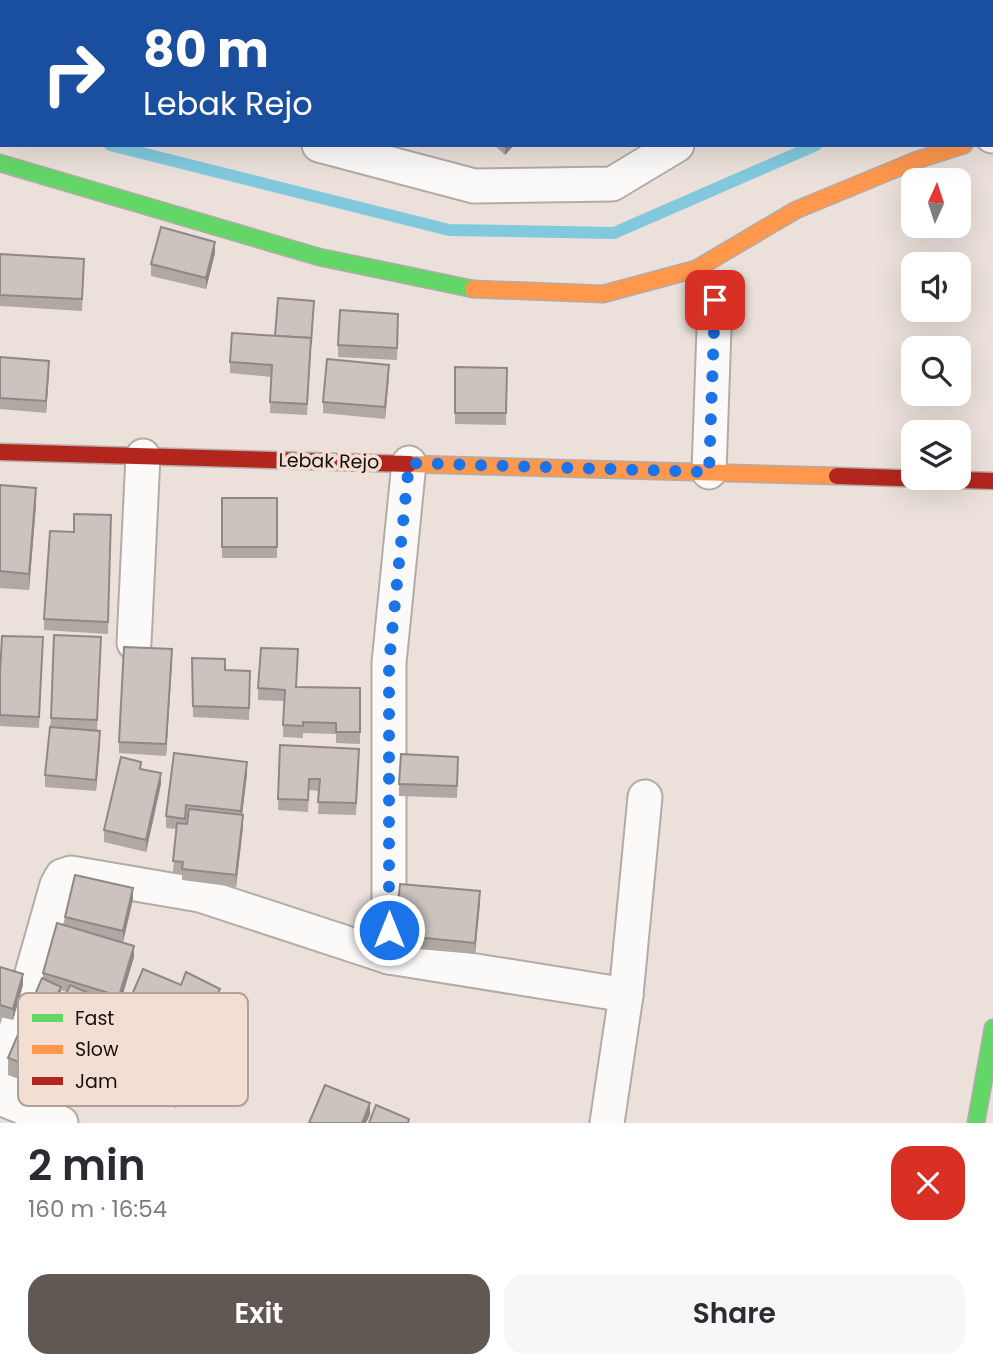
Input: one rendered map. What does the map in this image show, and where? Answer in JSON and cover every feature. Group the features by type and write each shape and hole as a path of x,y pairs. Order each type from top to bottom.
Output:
{"street":[{"path":"327,147 474,186 612,184 674,147"},
{"path":"0,163 332,259 476,290 603,294 696,269 796,210 917,160 958,147"},
{"path":"709,472 715,300"},
{"name":"Lebak Rejo","path":"0,452 993,481"},
{"path":"134,643 143,456"},
{"path":"389,957 389,663 409,463"},
{"path":"607,1123 626,995 645,797"},
{"path":"26,993 57,885 62,876 71,873 200,895 389,957 626,995"},
{"path":"0,1086 18,1023"},
{"path":"976,1123 993,1028"},
{"path":"0,1098 18,1105"},
{"path":"20,1106 61,1123"}],"building":[{"path":"161,227 215,242 206,278 151,264"},
{"path":"0,254 84,259 82,299 0,295"},
{"path":"278,298 314,301 311,343 311,338 275,336"},
{"path":"340,310 398,314 397,348 338,345"},
{"path":"232,333 311,338 307,404 270,402 272,365 230,362"},
{"path":"0,357 49,361 46,401 0,398"},
{"path":"327,359 389,365 385,407 323,402"},
{"path":"455,367 507,368 506,413 455,413"},
{"path":"0,485 36,488 29,574 0,571"},
{"path":"222,498 277,498 277,547 222,547"},
{"path":"74,514 111,515 108,622 44,619 50,531 74,532"},
{"path":"54,635 101,637 97,720 51,718"},
{"path":"2,636 43,637 39,717 0,715"},
{"path":"124,647 172,649 166,744 119,742"},
{"path":"261,648 298,649 296,687 360,688 360,732 336,732 336,723 303,722 303,726 283,725 285,690 258,688"},
{"path":"192,658 225,659 225,670 250,671 249,708 193,706"},
{"path":"50,727 100,731 96,780 45,775"},
{"path":"280,745 359,749 356,803 318,802 320,779 309,779 308,800 278,799"},
{"path":"174,753 247,762 241,811 186,805 185,819 166,816"},
{"path":"401,754 458,757 457,786 399,784"},
{"path":"121,757 141,762 140,769 161,773 146,840 104,830"},
{"path":"189,809 243,815 236,875 182,869 183,862 173,861 177,823 187,824"},
{"path":"75,875 133,888 123,931 65,917"},
{"path":"400,884 480,891 475,943 395,935"},
{"path":"57,923 134,946 120,993 109,993 43,973"},
{"path":"0,967 23,974 13,1009 0,1005"},
{"path":"143,969 181,985 186,972 220,989 218,993 133,993"},
{"path":"42,978 61,987 58,993 36,993"},
{"path":"70,985 88,993 66,993"},
{"path":"18,1034 18,1062 8,1058"},
{"path":"325,1085 370,1103 362,1123 309,1123"},
{"path":"376,1105 409,1119 408,1123 369,1123"}],"waterway":[{"path":"118,147 449,230 614,233 811,147"}],"traffic: fast":[{"path":"0,163 319,257 473,289"},
{"path":"976,1123 993,1028"}],"traffic: slow":[{"path":"473,289 603,294 696,269 796,210 917,160 958,147"},
{"path":"409,464 837,476"}],"traffic: jam":[{"path":"0,452 409,464"},
{"path":"837,476 993,481"}],"route":[{"path":"389,930 389,663 409,463 709,472 715,300"}]}
